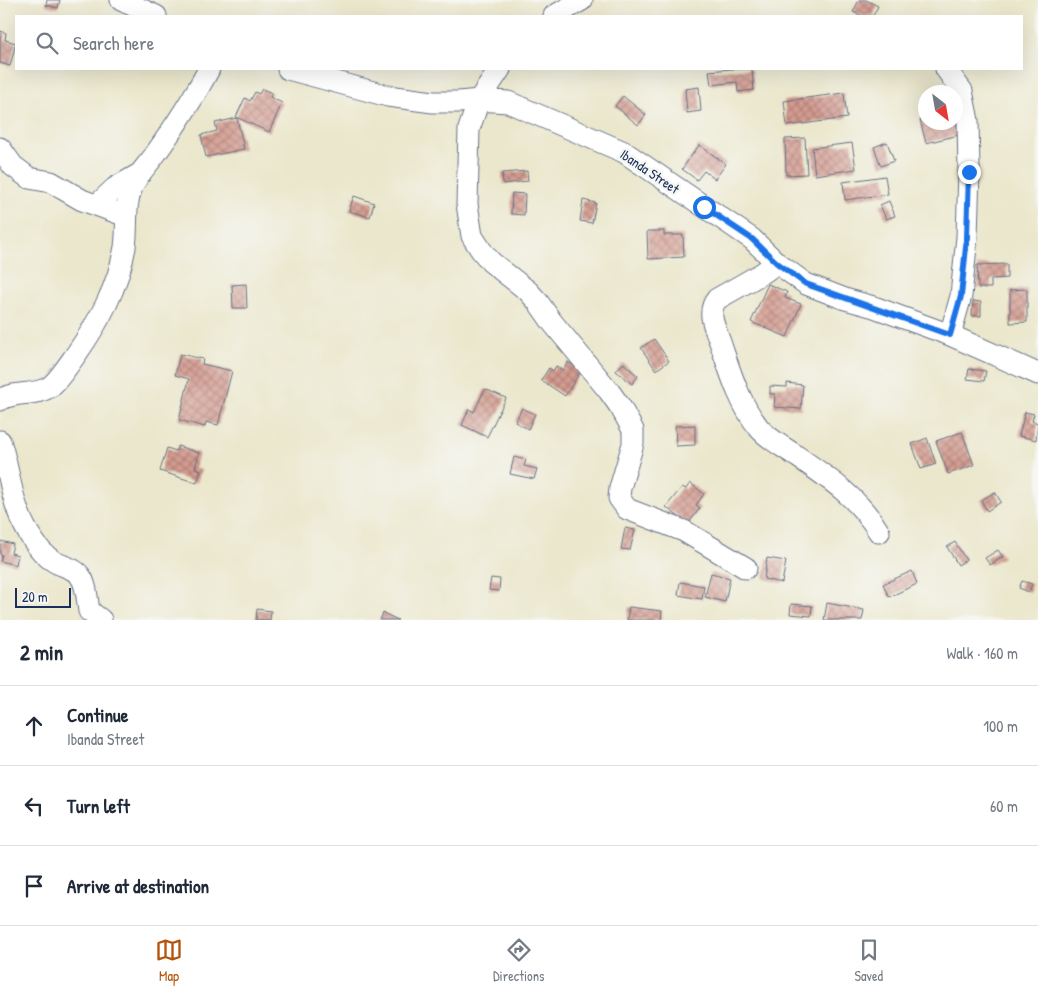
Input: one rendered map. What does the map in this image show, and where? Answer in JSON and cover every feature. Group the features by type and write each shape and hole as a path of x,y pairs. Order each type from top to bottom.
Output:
{"street":[{"path":"121,0 154,15"},
{"path":"556,15 582,0"},
{"path":"0,400 8,396 35,393 50,386 67,367 89,335 113,292 122,267 126,242 126,216 133,186 177,123 208,70"},
{"name":"Ibanda Street","path":"292,70 388,96 433,102 479,100 508,102 624,152 752,239 777,263 806,284 950,335 1038,374"},
{"path":"499,70 479,100 469,129 467,204 472,236 491,262 528,291 538,302 621,408 633,430 633,444 620,488 619,498 627,509 684,532 746,568"},
{"path":"947,70 962,91 968,122 969,172 967,237 961,296 950,335"},
{"path":"0,148 13,166 29,178 52,182 82,200 126,216"},
{"path":"97,205 116,188 142,172"},
{"path":"777,263 745,284 717,299 712,305 711,316 732,376 744,405 760,429 841,489 868,514 879,532"},
{"path":"0,441 15,506 29,534 44,554 54,562 76,571 82,578 90,617"}],"building":[{"path":"47,0 60,0 58,8 46,5"},
{"path":"859,0 866,0 878,6 874,15 860,15 853,12"},
{"path":"0,31 6,33 5,40 15,43 15,47 10,66 0,63"},
{"path":"752,70 754,90 738,92 737,82 711,85 709,71"},
{"path":"699,87 701,111 687,113 685,89"},
{"path":"262,89 272,93 270,97 282,103 269,132 236,117 245,98 250,101 255,92 259,94"},
{"path":"844,93 847,118 787,126 784,101"},
{"path":"623,96 646,115 638,125 615,106"},
{"path":"237,118 244,149 206,157 201,135 217,131 215,123"},
{"path":"923,130 958,130 959,135 926,143"},
{"path":"805,138 807,174 786,175 785,139"},
{"path":"887,142 894,161 881,166 874,147"},
{"path":"852,143 856,169 815,175 812,148"},
{"path":"699,145 726,164 715,179 704,171 697,180 682,169"},
{"path":"527,171 528,181 503,184 502,173"},
{"path":"885,176 888,194 845,200 843,182"},
{"path":"512,193 525,194 524,215 511,214"},
{"path":"354,196 374,203 370,217 349,211"},
{"path":"583,200 596,203 592,223 580,221"},
{"path":"889,201 895,216 886,219 880,205"},
{"path":"647,231 664,231 664,235 683,235 684,257 648,259"},
{"path":"1007,264 1007,278 991,279 991,288 978,288 977,265"},
{"path":"246,284 247,308 233,308 232,285"},
{"path":"768,284 787,292 785,298 801,304 787,337 751,322"},
{"path":"1027,289 1027,322 1010,323 1010,290"},
{"path":"973,301 981,302 981,316 972,316"},
{"path":"654,339 669,361 656,370 641,348"},
{"path":"180,354 203,359 202,364 232,371 218,425 206,422 205,427 179,420 189,379 175,375"},
{"path":"568,362 581,371 565,396 541,380 549,368 553,371 556,366 563,370"},
{"path":"623,363 638,376 632,384 616,371"},
{"path":"969,369 986,371 984,381 967,379"},
{"path":"787,383 803,385 801,409 774,407 775,394 770,394 770,386 787,387"},
{"path":"485,389 506,398 487,437 462,425 469,409 474,412"},
{"path":"522,408 535,414 528,429 515,422"},
{"path":"1025,412 1034,414 1032,421 1038,423 1036,440 1019,436"},
{"path":"695,425 695,445 676,446 675,426"},
{"path":"962,432 974,465 948,474 936,441"},
{"path":"927,438 936,464 921,469 912,444"},
{"path":"178,446 199,453 195,468 201,470 197,483 160,471 167,448 176,451"},
{"path":"514,457 526,460 524,466 537,469 534,479 510,474"},
{"path":"690,483 704,494 696,505 700,508 688,524 666,507 682,487 686,489"},
{"path":"995,492 1001,502 987,511 981,500"},
{"path":"625,528 635,530 630,550 621,549"},
{"path":"0,541 13,544 11,553 18,555 16,565 0,561 2,555 0,554"},
{"path":"955,542 966,560 958,565 947,547"},
{"path":"998,550 1003,557 990,565 985,558"},
{"path":"767,558 786,561 782,583 764,579"},
{"path":"912,571 917,584 889,597 883,584"},
{"path":"711,573 730,578 725,602 705,597"},
{"path":"491,578 500,579 499,591 489,590"},
{"path":"1022,581 1032,584 1029,592 1019,588"},
{"path":"680,582 704,586 702,599 678,595"},
{"path":"827,603 864,610 862,620 824,620"},
{"path":"791,604 812,606 811,616 790,614"},
{"path":"629,607 662,611 661,620 627,620"},
{"path":"257,609 271,611 270,620 256,620"},
{"path":"383,613 398,620 380,620"}],"route":[{"path":"704,207 752,239 777,263 806,284 950,335 961,296 967,237 969,172"}]}
